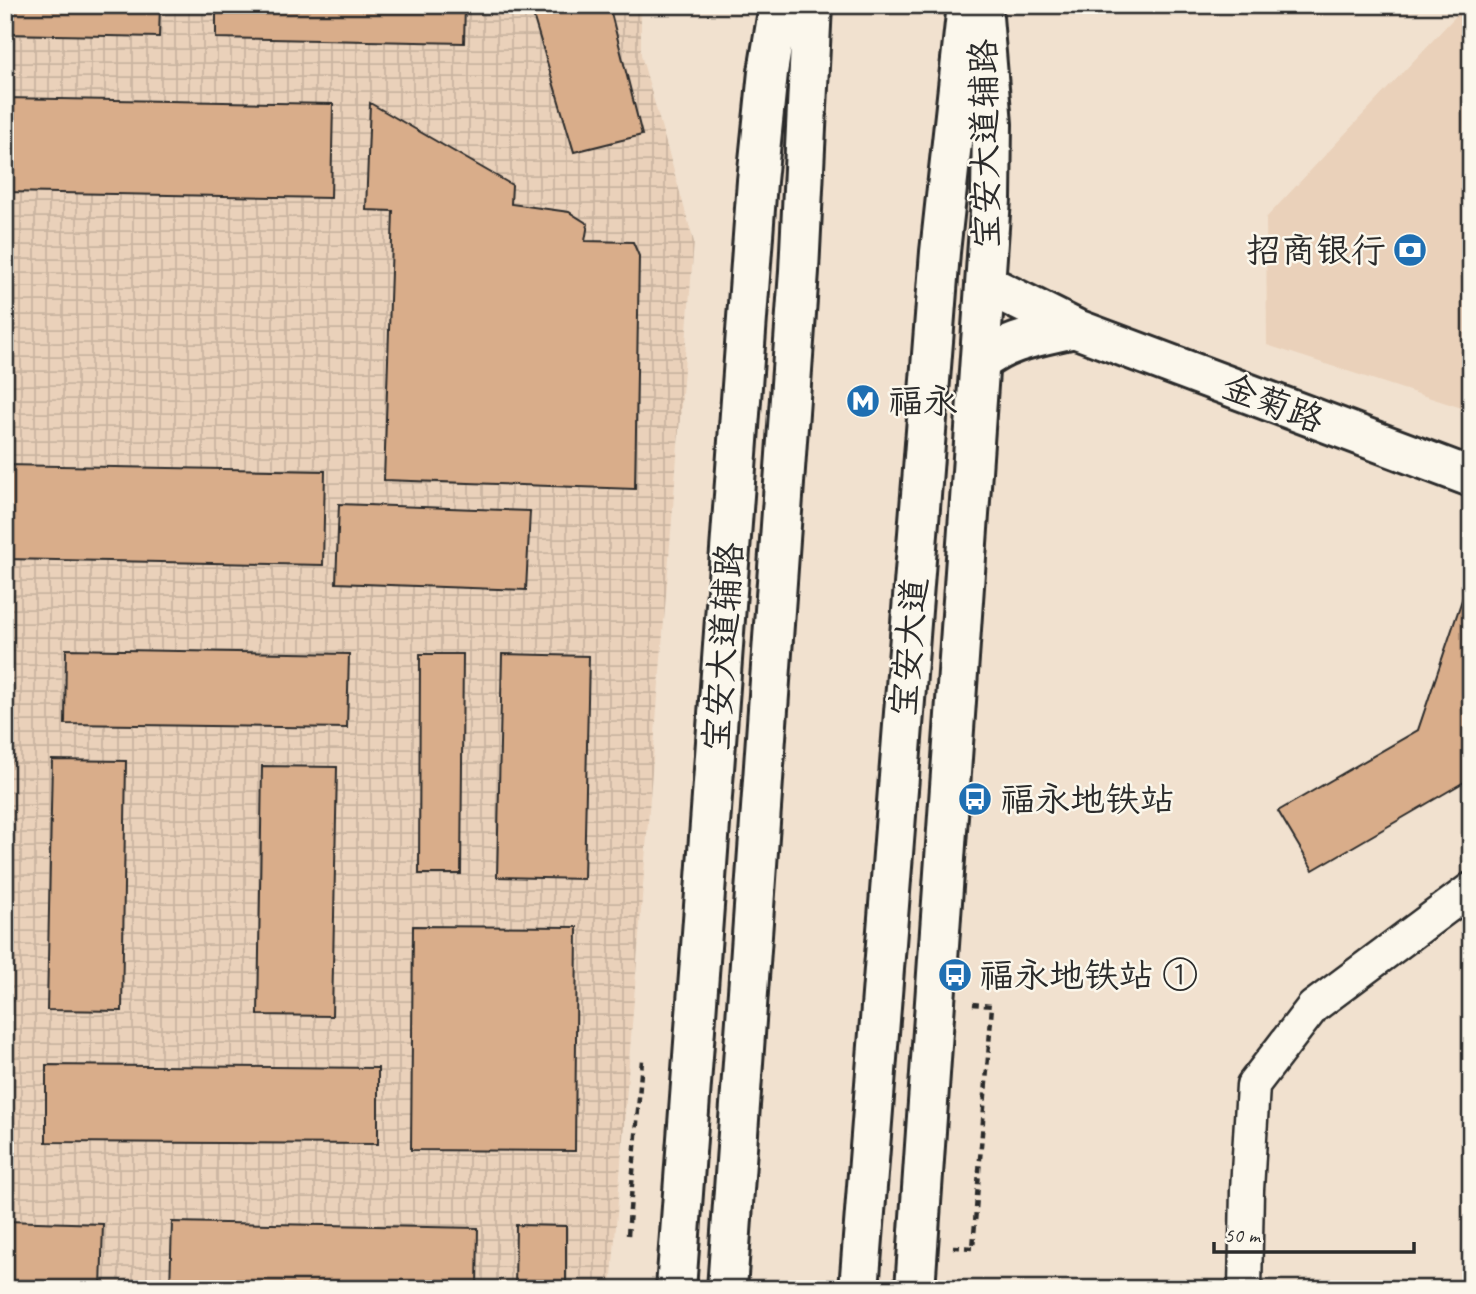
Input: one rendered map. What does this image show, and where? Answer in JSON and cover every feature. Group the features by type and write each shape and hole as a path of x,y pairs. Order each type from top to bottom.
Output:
{"main road":[{"name":"宝安大道辅路","path":"676,1289 757,181 768,72 779,5"},
{"path":"727,1289 798,285 812,5"},
{"name":"宝安大道","path":"859,1289 940,252 967,5"},
{"name":"宝安大道辅路","path":"915,1289 986,284 992,124 982,5"},
{"name":"金菊路","path":"986,284 1074,328 1471,477"},
{"path":"981,362 1015,342 1074,328"}],"street":[{"path":"1245,1289 1253,1085 1313,1007 1471,889"}],"path":[{"path":"953,1247 973,1248 991,1019 992,1006 972,1004"},
{"path":"628,1235 642,1060"}],"shaded area":[{"path":"5,5 641,5 641,55 694,242 611,1289 5,1289"},
{"path":"1466,5 1471,5 1471,411 1267,345 1266,218"}],"building":[{"path":"5,5 160,5 159,37 5,34"},
{"path":"216,5 465,5 464,43 216,38"},
{"path":"530,5 609,5 642,135 574,152"},
{"path":"5,98 333,104 331,198 5,192"},
{"path":"370,103 512,185 511,204 569,212 588,224 585,241 633,242 639,256 635,489 384,480 393,211 366,210"},
{"path":"5,465 325,471 323,565 5,559"},
{"path":"339,504 530,511 526,590 336,583"},
{"path":"1471,573 1471,778 1313,870 1278,811 1418,730"},
{"path":"66,649 349,654 347,728 65,724"},
{"path":"420,654 463,654 461,874 419,874"},
{"path":"502,654 589,656 584,879 497,877"},
{"path":"52,760 126,761 122,1011 47,1010"},
{"path":"262,766 337,767 332,1016 258,1015"},
{"path":"413,926 577,927 575,1151 411,1150"},
{"path":"46,1065 378,1068 378,1144 46,1142"},
{"path":"5,1221 103,1224 101,1289 5,1289"},
{"path":"172,1222 478,1228 477,1289 170,1289"},
{"path":"516,1225 566,1226 566,1289 515,1289"}],"place":[{"name":"招商银行","path":"1410,250"},
{"name":"福永","path":"863,401"},
{"name":"福永地铁站","path":"975,799"},
{"name":"福永地铁站 ①","path":"955,975"}]}
